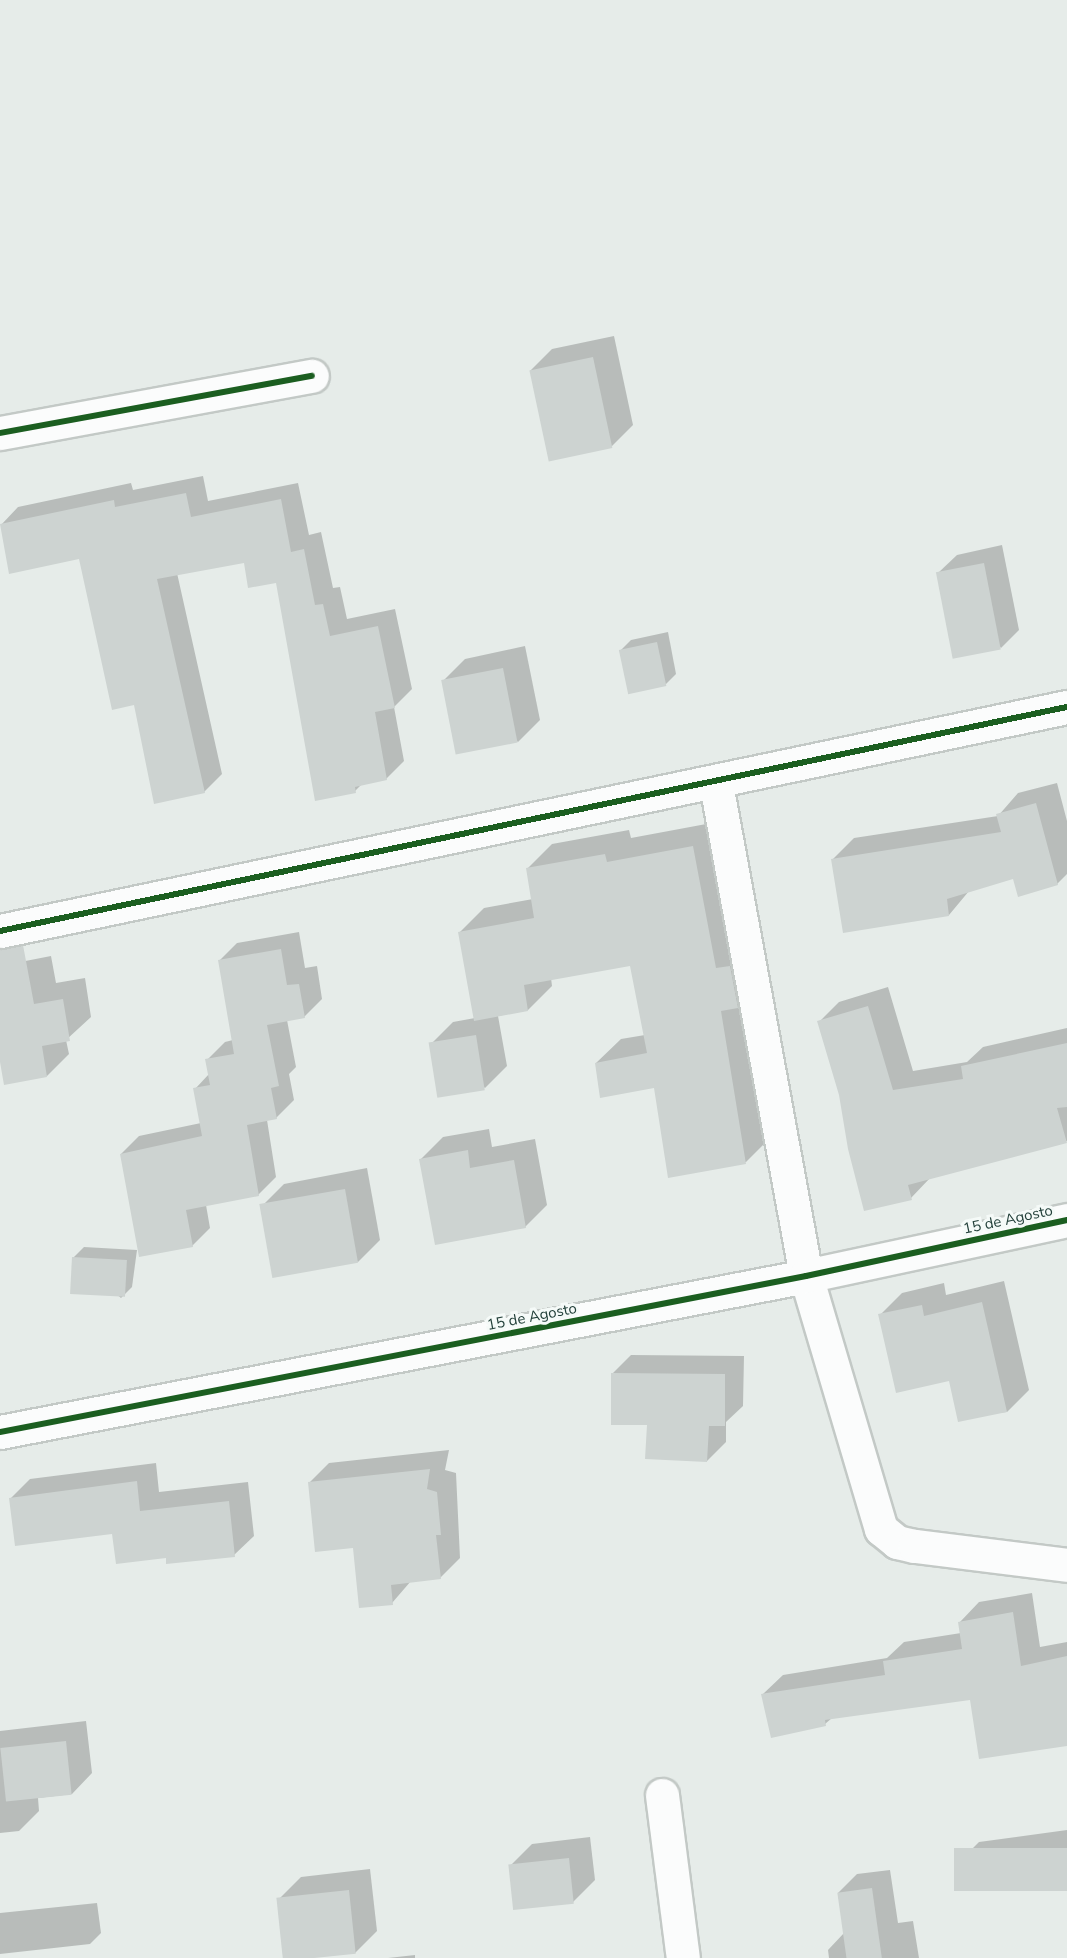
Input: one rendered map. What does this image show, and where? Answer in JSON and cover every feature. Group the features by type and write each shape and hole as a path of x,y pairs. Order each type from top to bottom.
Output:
{"street":[{"path":"0,433 312,376"},
{"path":"0,931 716,784 1067,707"},
{"path":"716,784 806,1276 881,1529 897,1542 915,1546 1067,1565"},
{"name":"15 de Agosto","path":"0,1432 806,1276 1067,1220"},
{"path":"662,1795 683,1958"}],"building":[{"path":"593,357 612,448 549,461 529,371"},
{"path":"186,493 191,517 281,499 291,552 304,549 315,605 323,604 330,636 378,626 395,708 375,712 387,780 355,787 356,793 315,801 276,583 248,588 244,563 157,579 205,793 154,804 134,705 112,710 79,559 9,574 0,524 114,500 115,507"},
{"path":"984,563 1001,649 953,659 936,572"},
{"path":"657,642 666,686 628,694 619,650"},
{"path":"503,668 518,743 456,755 441,680"},
{"path":"1036,803 1058,885 1018,897 1013,879 947,899 949,916 843,933 831,859 1001,832 996,814"},
{"path":"693,846 716,968 730,966 738,1008 721,1011 746,1164 668,1178 654,1088 600,1098 595,1063 647,1053 630,966 524,985 528,1011 474,1021 458,932 534,918 526,868 605,854 607,862"},
{"path":"23,945 34,1004 63,999 70,1041 42,1046 47,1077 4,1085 0,1062 0,949"},
{"path":"281,949 287,985 299,984 305,1018 267,1025 279,1086 271,1088 277,1119 247,1125 259,1196 186,1210 193,1247 139,1257 120,1154 202,1136 193,1088 210,1085 205,1059 234,1054 218,960"},
{"path":"868,1006 893,1090 963,1079 961,1066 1067,1043 1067,1107 1057,1108 1067,1143 908,1185 912,1200 864,1211 848,1149 839,1095 817,1021"},
{"path":"476,1035 485,1090 437,1098 429,1043"},
{"path":"468,1150 470,1168 514,1160 526,1228 435,1245 419,1159"},
{"path":"345,1189 358,1263 272,1278 259,1204"},
{"path":"72,1257 127,1260 125,1297 70,1294"},
{"path":"982,1302 1007,1412 958,1422 949,1381 896,1393 878,1314 922,1305 924,1316"},
{"path":"611,1373 725,1374 725,1426 709,1426 707,1462 645,1459 647,1425 611,1425"},
{"path":"430,1469 427,1489 437,1492 441,1535 436,1535 441,1579 391,1585 393,1605 359,1608 353,1548 315,1552 308,1482"},
{"path":"137,1481 140,1511 229,1501 235,1557 166,1564 166,1558 116,1564 112,1534 15,1546 9,1498"},
{"path":"1013,1612 1021,1666 1067,1656 1067,1746 979,1759 970,1700 825,1720 826,1726 771,1738 761,1694 885,1675 883,1661 962,1649 958,1622"},
{"path":"66,1741 72,1795 6,1802 0,1748"},
{"path":"954,1848 1067,1848 1067,1891 954,1891"},
{"path":"569,1858 574,1904 513,1910 508,1864"},
{"path":"872,1888 882,1958 846,1958 837,1893"},
{"path":"349,1890 356,1954 314,1958 283,1958 276,1898"}],"cycle path":[{"path":"0,433 312,376"},
{"path":"0,931 1067,707"},
{"path":"0,1432 806,1276 1067,1220"}]}
